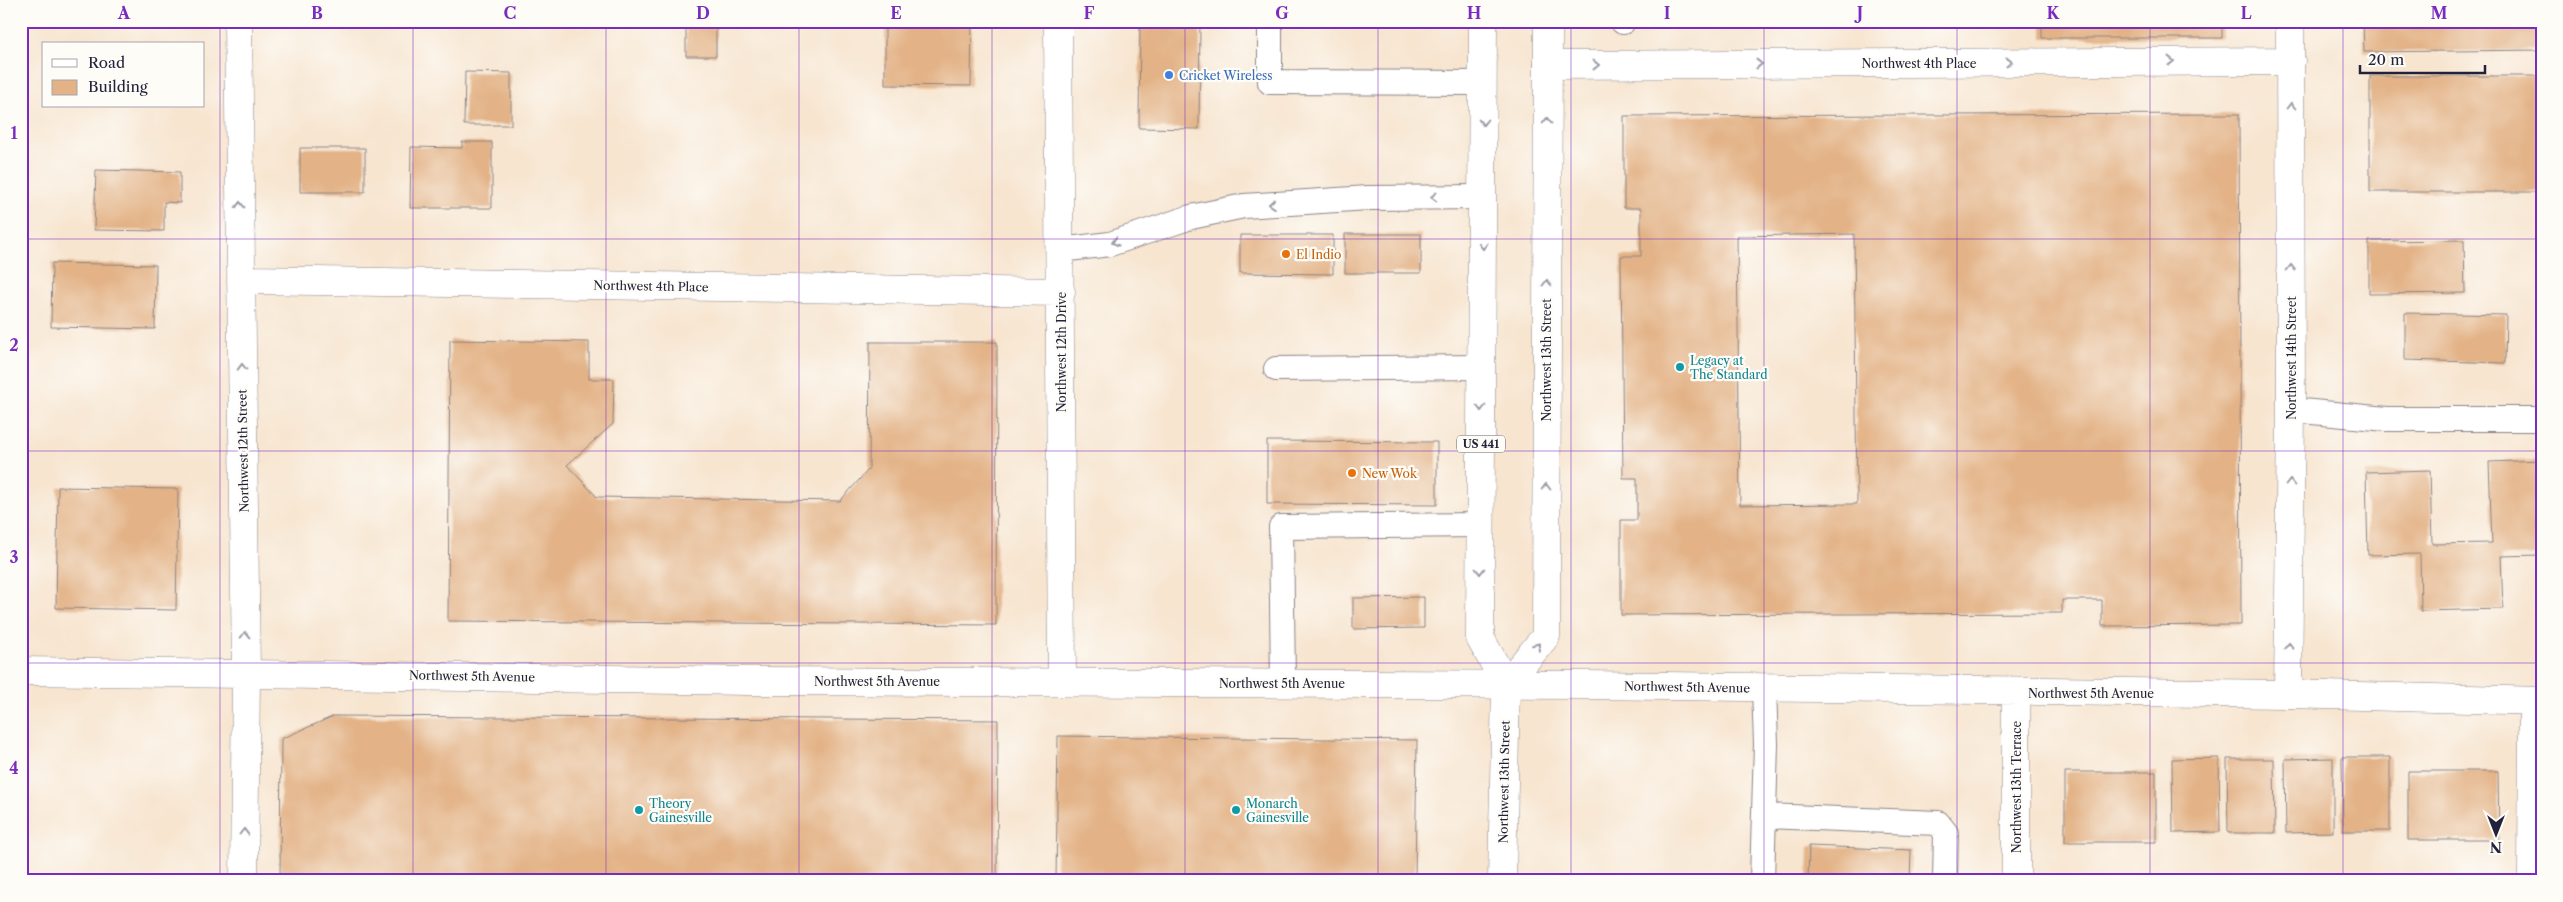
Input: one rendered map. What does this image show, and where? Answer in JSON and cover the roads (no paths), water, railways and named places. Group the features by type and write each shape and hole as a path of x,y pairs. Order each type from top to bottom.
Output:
{"street":[{"name":"Northwest 12th Street","path":"238,21 246,672 244,881"},
{"name":"Northwest 12th Drive","path":"1058,21 1062,682"},
{"name":"US 441","path":"1483,21 1480,638 1506,684"},
{"name":"Northwest 13th Street","path":"1502,881 1506,684 1546,636 1548,21"},
{"name":"Northwest 14th Street","path":"2288,694 2290,21"},
{"name":"Northwest 4th Place","path":"1548,65 2290,61"},
{"name":"Northwest 4th Place","path":"241,280 1061,292"},
{"name":"Northwest 5th Avenue","path":"21,671 246,672 750,681 1506,684 2288,694 2538,701"},
{"name":"Northwest 13th Terrace","path":"2016,692 2016,881"},
{"path":"2532,881 2538,701"}],"lane":[{"path":"1270,21 1270,82 1483,83"},
{"path":"1060,250 1110,244 1191,217 1244,206 1368,198 1483,197"},
{"path":"1276,369 1482,367"},
{"path":"2290,410 2387,419 2542,419"},
{"path":"1283,683 1281,527 1481,525"},
{"path":"1762,881 1764,688"},
{"path":"1764,816 1938,823 1946,833 1945,881"}],"place":[{"name":"Cricket Wireless","path":"1169,75"},
{"name":"El Indio","path":"1286,254"},
{"name":"Legacy at The Standard","path":"1680,367"},
{"name":"New Wok","path":"1352,473"},
{"name":"Theory Gainesville","path":"639,810"},
{"name":"Monarch Gainesville","path":"1236,810"}]}
